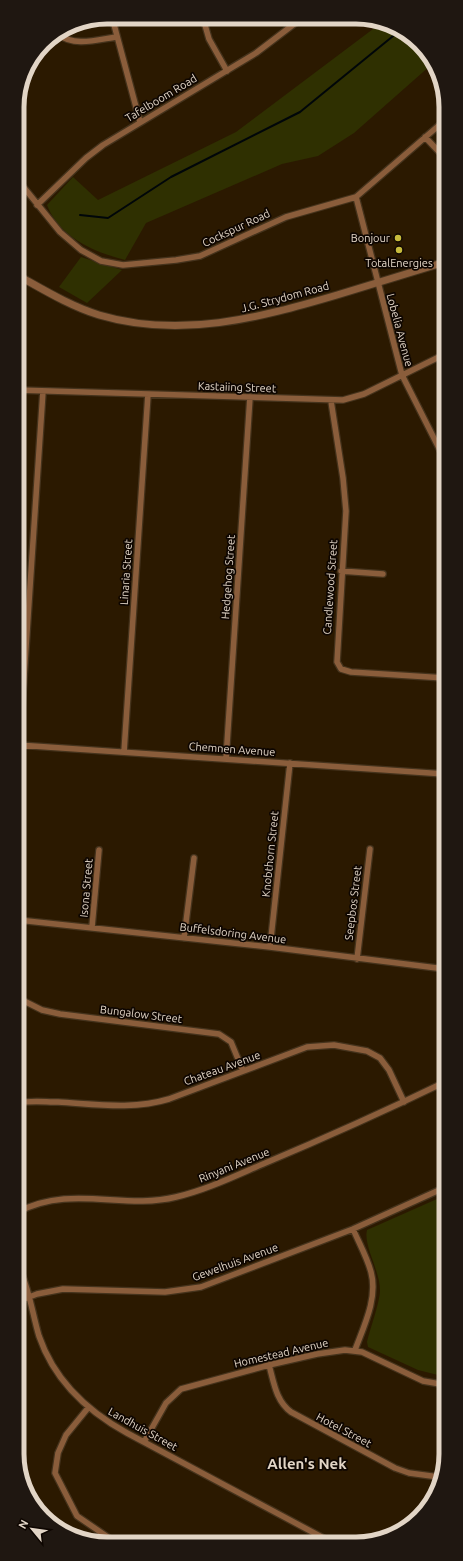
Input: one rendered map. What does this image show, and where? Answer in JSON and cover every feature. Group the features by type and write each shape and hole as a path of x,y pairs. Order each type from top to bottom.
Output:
{"street":[{"path":"113,24 140,122"},
{"path":"205,24 209,39 227,71"},
{"name":"Tafelboom Road","path":"37,205 86,158 140,122 265,47 294,24"},
{"path":"63,37 69,41 76,42 116,37"},
{"name":"Cockspur Road","path":"24,188 60,232 81,250 101,261 123,266 200,256 275,221 356,197 439,125"},
{"path":"425,137 439,152"},
{"name":"Lobelia Avenue","path":"356,197 402,375 439,448"},
{"name":"J.G. Strydom Road","path":"24,279 67,302 100,315 156,324 187,326 262,317 439,264"},
{"name":"Kastaiing Street","path":"24,390 331,401 356,398 439,357"},
{"path":"24,671 43,390"},
{"name":"Linaria Street","path":"124,752 148,394"},
{"name":"Hedgehog Street","path":"226,759 250,397"},
{"name":"Candlewood Street","path":"331,401 346,511 336,658 341,669 350,672 439,678"},
{"path":"341,571 383,574"},
{"name":"Chemnen Avenue","path":"24,745 439,774"},
{"name":"Knobthorn Street","path":"270,947 290,763"},
{"name":"Seepbos Street","path":"356,960 370,849"},
{"name":"Isona Street","path":"92,927 99,850"},
{"path":"184,938 194,858"},
{"name":"Buffelsdoring Avenue","path":"24,921 270,947 356,960 439,968"},
{"name":"Bungalow Street","path":"24,1001 42,1010 60,1014 219,1034 231,1042 243,1071"},
{"name":"Chateau Avenue","path":"24,1102 36,1101 124,1105 148,1104 169,1099 307,1047 334,1045 356,1048 374,1054 384,1063 404,1102"},
{"name":"Rinyani Avenue","path":"24,1210 42,1202 64,1198 156,1200 188,1194 308,1145 439,1085"},
{"name":"Gewelhuis Avenue","path":"24,1299 68,1289 165,1292 201,1287 352,1228 439,1190"},
{"path":"352,1228 371,1272 373,1290 370,1308 355,1350"},
{"name":"Landhuis Street","path":"24,1281 30,1297 39,1336 55,1368 68,1387 88,1408 106,1421 144,1442 322,1537"},
{"name":"Homestead Avenue","path":"144,1442 166,1403 181,1389 269,1365 322,1353 355,1350 418,1379 439,1384"},
{"name":"Hotel Street","path":"269,1365 278,1398 283,1407 395,1468 409,1474 436,1476"},
{"path":"88,1408 66,1435 58,1453 55,1473 78,1516 108,1537"}],"shaded area":[{"path":"376,27 383,28 402,38 415,48 429,67 354,133 318,156 282,164 146,223 125,260 101,253 79,242 60,226 47,205 73,177 98,200 236,132"},
{"path":"81,257 122,270 87,303 59,287"},
{"path":"439,1198 439,1375 418,1370 368,1347 367,1342 377,1308 380,1290 367,1243 367,1230"}],"waterway":[{"path":"80,215 108,218 171,177 300,112 395,34"}],"place":[{"name":"Bonjour","path":"398,238"},
{"name":"TotalEnergies","path":"399,250"}],"district":[{"name":"Allen's Nek","path":"307,1464"}]}
